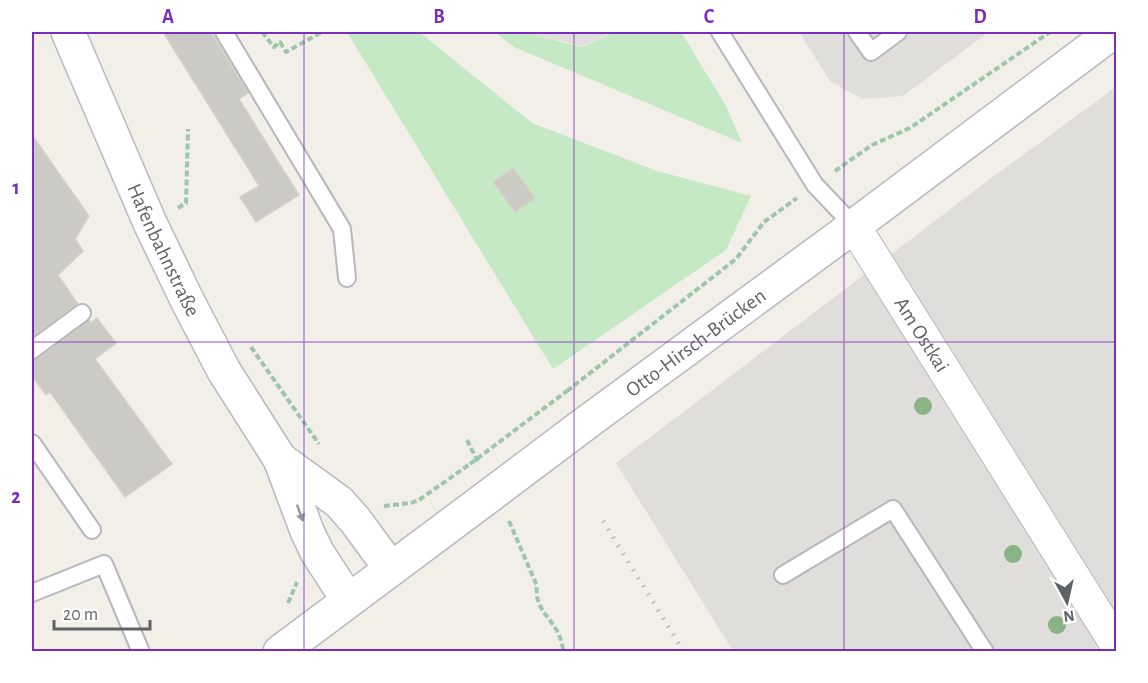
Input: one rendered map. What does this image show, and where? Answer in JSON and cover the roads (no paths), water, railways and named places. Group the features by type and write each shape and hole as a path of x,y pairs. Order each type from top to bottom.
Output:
{"main road":[{"name":"Hafenbahnstraße","path":"68,32 150,223 187,300 224,371 280,459 317,552 348,600"},
{"name":"Otto-Hirsch-Brücken","path":"280,651 493,495 586,423 1113,32"},
{"name":"Hafenbahnstraße","path":"280,459 339,502 391,569"}],"street":[{"name":"Am Ostkai","path":"854,226 1116,644"}],"lane":[{"path":"224,32 342,229 347,278"},
{"name":"Am Ostkai","path":"720,32 815,185 854,226"},
{"path":"857,32 871,52 898,32"},
{"path":"32,350 82,313"},
{"path":"32,443 92,530"},
{"path":"783,575 893,509 985,651"},
{"path":"32,593 104,564 141,651"}],"railway":[{"path":"603,521 684,652"}]}
